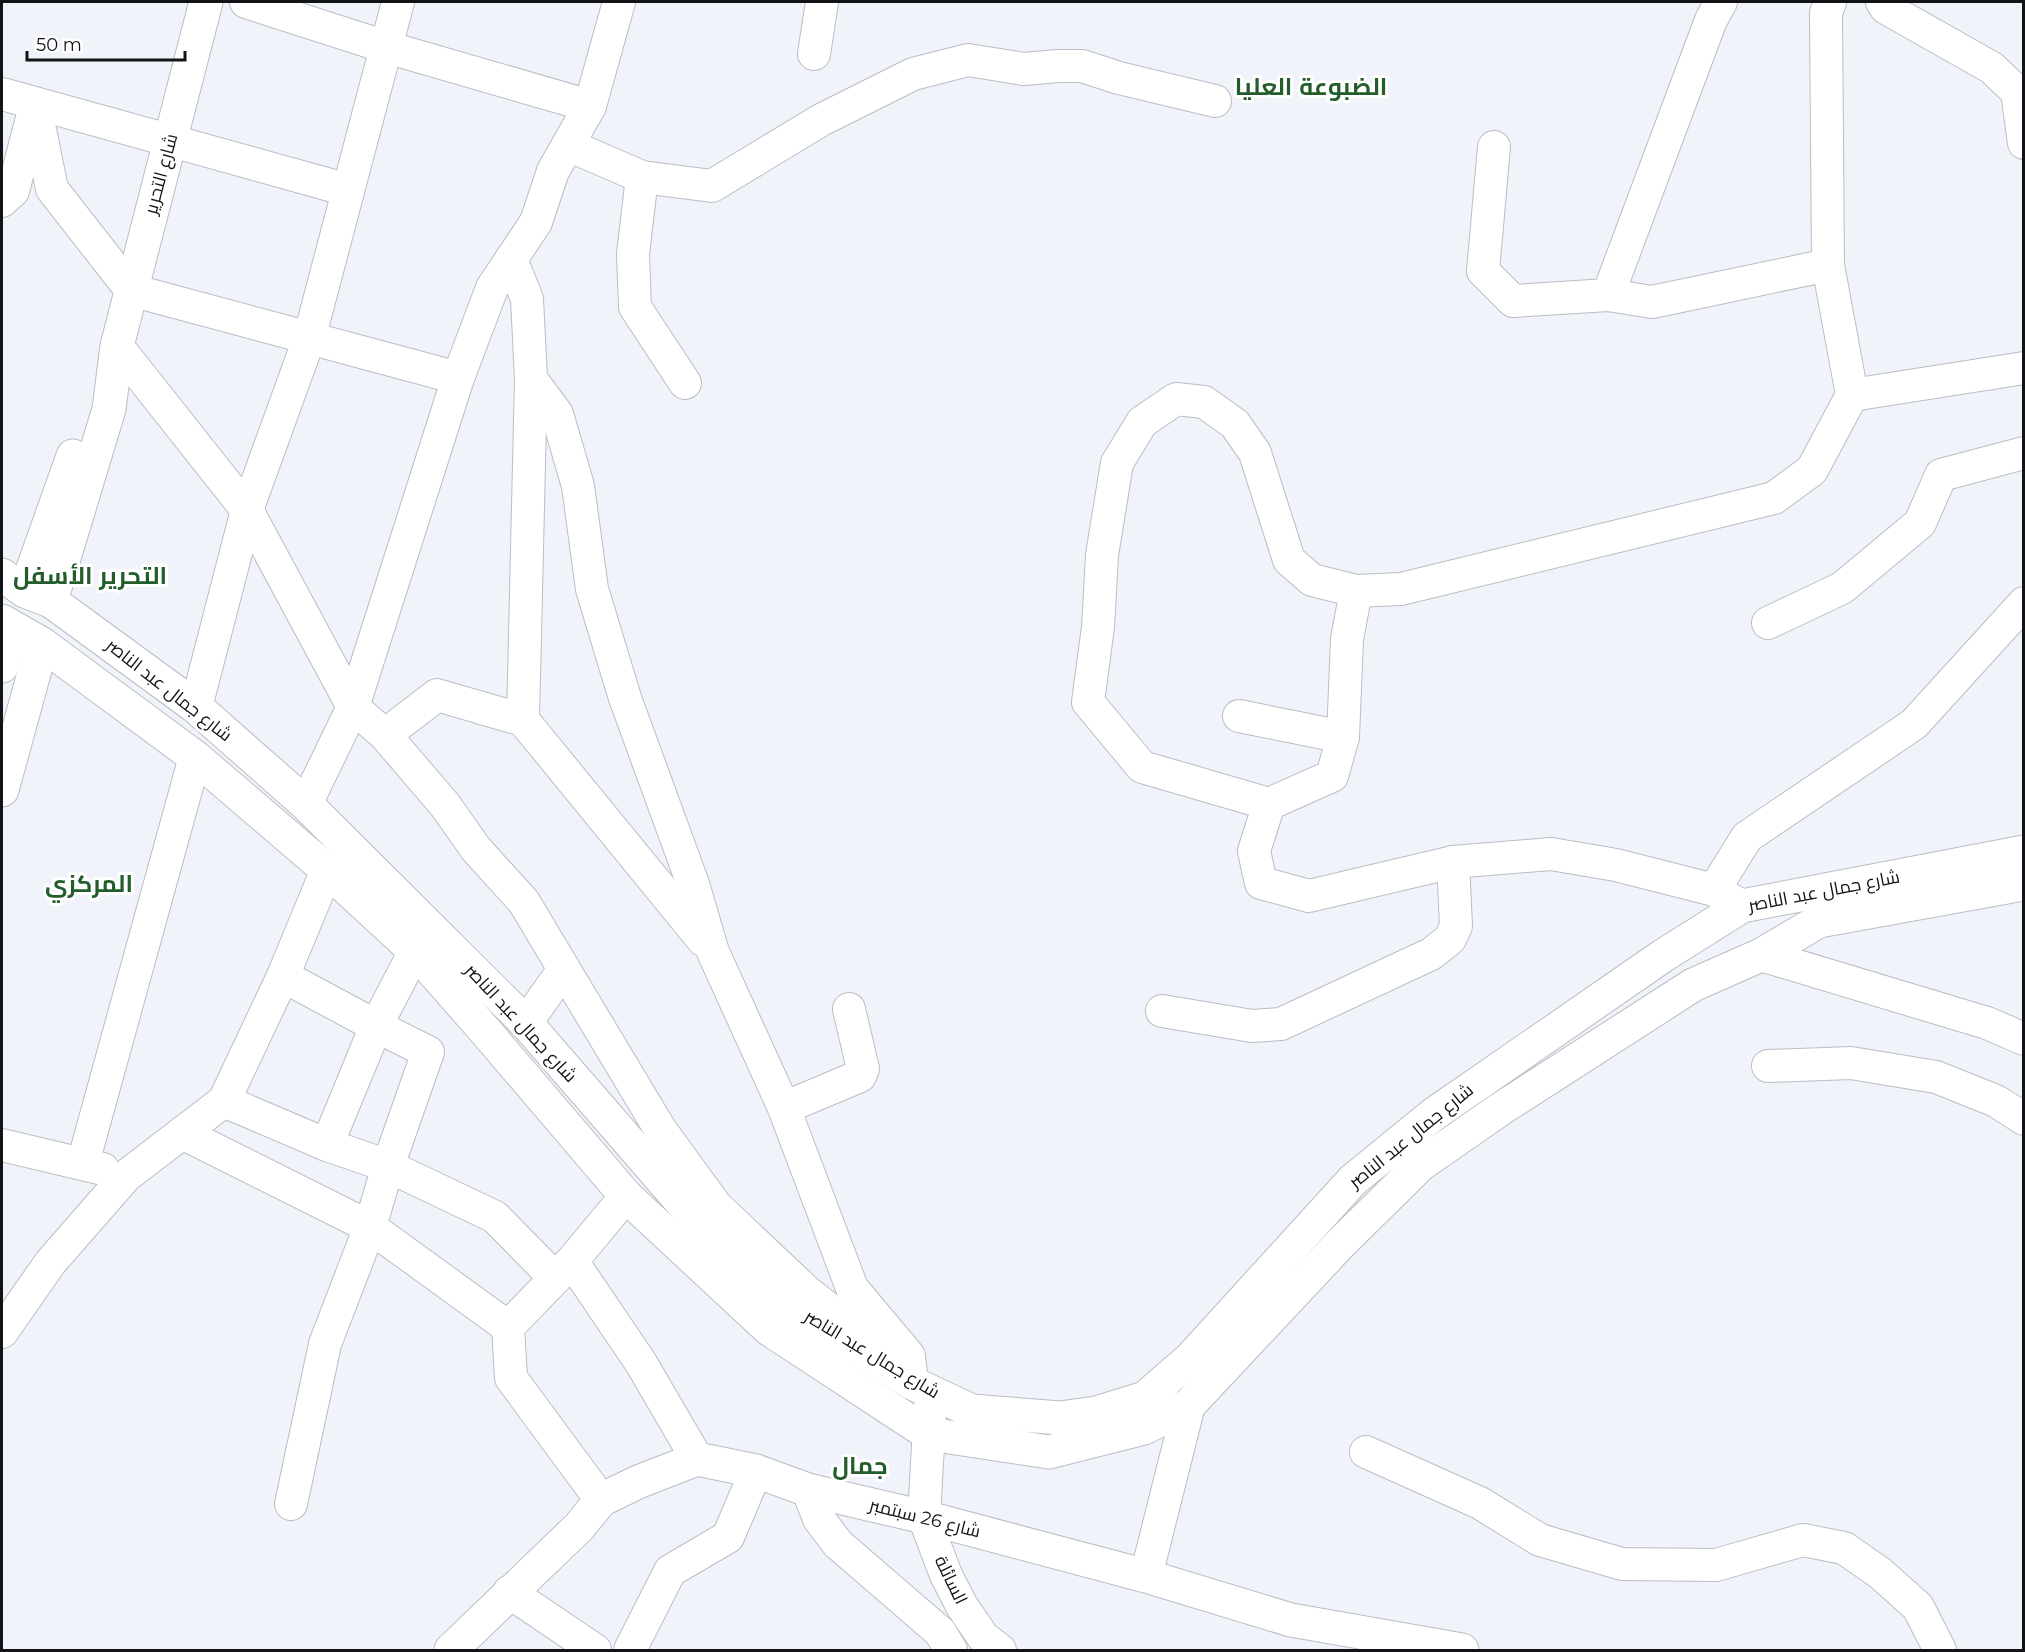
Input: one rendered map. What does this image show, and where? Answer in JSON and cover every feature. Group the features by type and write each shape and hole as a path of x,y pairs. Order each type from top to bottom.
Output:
{"main road":[{"name":"شارع التحرير","path":"26,589 109,409 117,346 206,2"},
{"name":"شارع جمال عبد الناصر","path":"26,589 196,707 306,804 526,1023 697,1220 774,1295 917,1382 972,1411 1060,1418 1096,1413 1145,1398 1190,1359 1353,1180 1453,1100 1655,961 1742,906 2024,852"},
{"name":"شارع جمال عبد الناصر","path":"8,625 42,644 195,757 327,870 415,951 626,1196 769,1329 929,1434 1048,1452 1144,1428 1189,1405 1339,1245 1420,1166 1502,1108 1692,985 1761,955 1819,921 2024,884"},
{"path":"2,666 8,625"},
{"path":"2,790 11,717 42,644"},
{"path":"1742,906 1764,910 1772,915 1776,924 1776,934 1761,955"},
{"path":"451,1650 579,1527 601,1500 697,1459"},
{"name":"شارع 26 سبتمبر","path":"697,1459 756,1471 808,1490 924,1517 1146,1576 1291,1620 1462,1650"}],"street":[{"path":"246,2 387,47 590,106"},
{"path":"196,707 247,510 309,339 398,2"},
{"path":"306,804 353,707 458,378 492,288 536,222 553,171 590,106 619,2"},
{"path":"814,54 822,2"},
{"path":"1356,591 1347,639 1343,737 1332,776 1269,804 1142,767 1088,702 1098,627 1102,555 1117,464 1142,422 1176,399 1204,402 1235,424 1255,453 1289,560 1312,580 1356,591 1401,589 1773,498 1812,470 1852,395 1828,266 1826,13 1830,2"},
{"path":"1882,2 1886,8 1992,68 2020,92 2024,142"},
{"path":"1608,295 1708,8"},
{"path":"568,146 642,177 712,186 821,120 913,74 968,60 1024,69 1082,66 1119,78 1215,101"},
{"path":"2,94 348,190"},
{"path":"2,201 13,191 35,105"},
{"path":"35,105 52,189 131,290 458,378"},
{"path":"1494,147 1483,271 1513,301 1608,295 1652,302 1828,266"},
{"path":"642,177 633,254 636,307 685,383"},
{"path":"511,259 527,299 531,379 523,720"},
{"path":"117,346 247,510 353,707 385,735 445,805 476,849 524,902 660,1129 716,1206 806,1291 917,1382"},
{"path":"1852,395 2024,368"},
{"path":"531,379 557,414 578,486 592,589 625,698 693,884 713,952 784,1108 852,1288 909,1356 917,1382"},
{"path":"1768,623 1842,588 1920,523 1941,475 2024,453"},
{"path":"1714,890 1747,837 1914,724 2024,603"},
{"path":"385,735 437,695 523,720 713,952"},
{"path":"1239,716 1343,737"},
{"path":"83,1164 195,757"},
{"path":"1269,804 1254,851 1261,883 1309,896 1453,862 1551,854 1616,865 1714,890 1742,906"},
{"path":"1162,1011 1251,1026 1281,1024 1431,954 1450,939 1456,926 1453,862"},
{"path":"2,1332 50,1263 126,1176 224,1101 283,976 327,870"},
{"path":"327,1145 376,1026 415,951"},
{"path":"1761,955 1986,1023 2024,1039"},
{"path":"526,1023 564,969"},
{"path":"283,976 428,1052 388,1166 370,1227 325,1344 291,1504"},
{"path":"784,1108 860,1076 863,1068 849,1009"},
{"path":"1768,1066 1851,1063 1936,1077 1996,1101 2024,1119"},
{"path":"224,1101 327,1145 388,1166 495,1217 563,1270 641,1363 697,1459"},
{"path":"182,1133 370,1227 508,1327"},
{"path":"2,1145 126,1176"},
{"path":"601,1500 510,1378 508,1327 563,1270 626,1196"},
{"name":"السائلة","path":"917,1382 929,1434 924,1517 946,1575 962,1606 992,1644"},
{"path":"1146,1576 1189,1405"},
{"path":"1366,1452 1480,1503 1540,1540 1622,1564 1716,1565 1803,1540 1844,1548 1880,1573 1918,1607 1940,1650"},
{"path":"630,1650 670,1571 728,1537 756,1471"},
{"path":"808,1490 819,1519 838,1544 945,1641 992,1644"},
{"path":"509,1592 595,1650"}],"district":[{"name":"الضبوعة العليا","path":"1311,87"},
{"name":"التحرير الأسفل","path":"90,576"},
{"name":"المركزي","path":"89,884"},
{"name":"جمال","path":"860,1466"}]}
